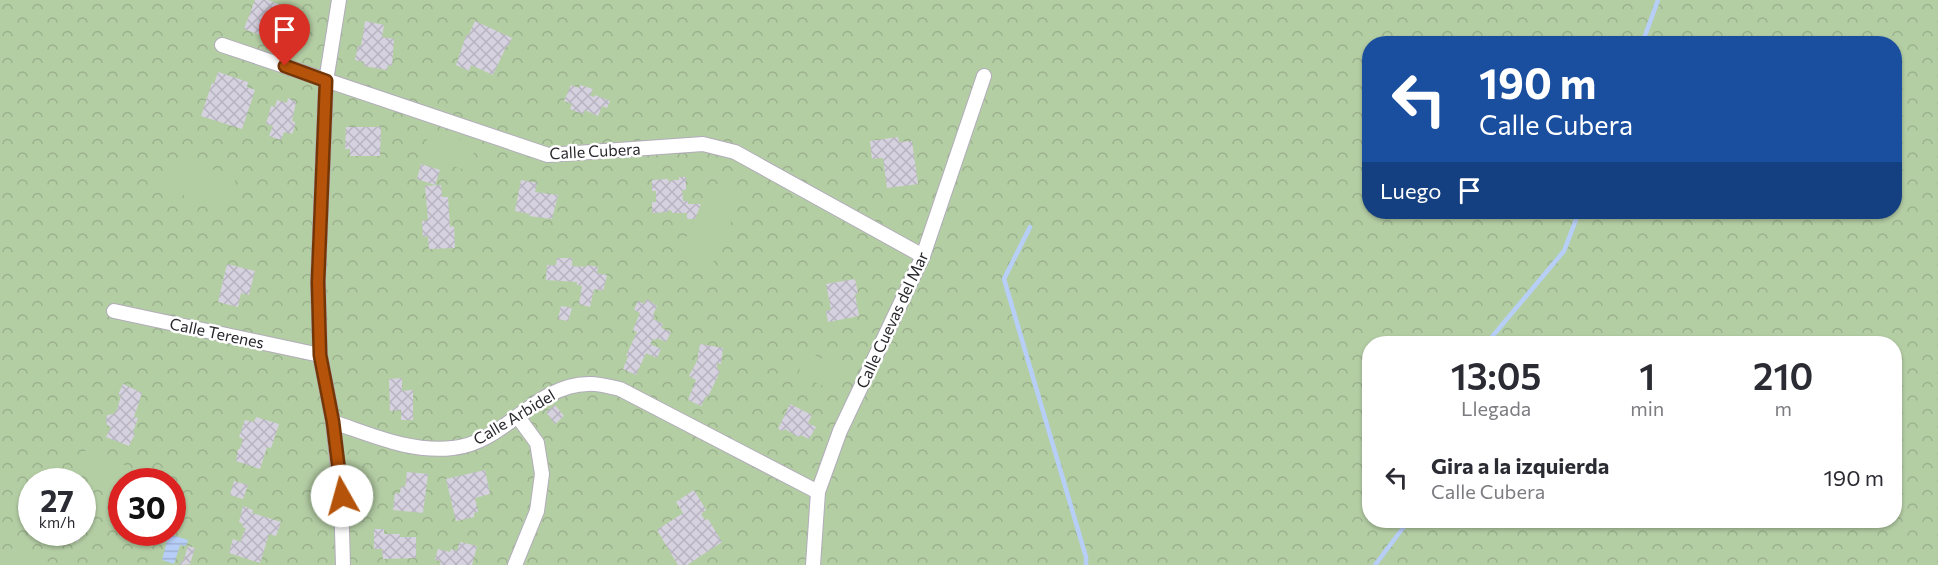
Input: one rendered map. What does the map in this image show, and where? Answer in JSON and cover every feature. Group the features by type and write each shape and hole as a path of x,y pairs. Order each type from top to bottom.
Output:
{"street":[{"path":"339,0 326,81 318,282 320,355 333,422 342,496 343,565"},
{"name":"Calle Cubera","path":"222,45 548,155 704,144 735,152 923,256"},
{"name":"Calle Cuevas del Mar","path":"813,565 818,492 840,431 923,256 984,76"},
{"name":"Calle Terenes","path":"114,311 320,355"},
{"name":"Calle Arbidel","path":"333,422 406,447 431,450 455,448 478,443 518,417 538,400 564,387 589,383 620,389 818,492"},
{"path":"515,565 537,511 542,474 537,443 518,417"}],"green space":[{"path":"0,0 1938,0 1938,565 0,565"},
{"path":"430,130 476,145 468,171 422,155"},
{"path":"171,156 236,177 226,209 161,188"},
{"path":"712,182 742,197 708,274 677,257"},
{"path":"808,352 848,371 838,393 798,374"},
{"path":"86,449 126,466 125,468 108,468 108,483 96,478 96,468 78,468"},
{"path":"12,548 57,565 6,565"}],"water":[{"path":"166,546 180,546 174,564 162,560"}],"building":[{"path":"255,0 268,0 286,7 274,40 244,29"},
{"path":"365,21 384,25 382,37 394,39 392,66 388,65 387,70 364,66 364,62 355,60 358,46 361,46"},
{"path":"475,21 512,38 493,75 471,65 469,71 456,65 466,36"},
{"path":"218,72 248,82 247,87 255,90 242,129 201,116"},
{"path":"571,85 593,89 590,96 595,95 610,101 607,108 602,106 598,116 585,110 583,114 570,109 572,104 564,101"},
{"path":"288,98 296,102 292,121 295,122 295,126 292,134 284,132 281,140 269,136 273,126 266,124 271,106 275,107 277,100 287,103"},
{"path":"346,127 381,127 380,156 350,156 350,149 345,149"},
{"path":"898,137 899,142 912,141 918,184 887,188 883,158 872,159 870,141"},
{"path":"421,164 440,170 435,185 417,179"},
{"path":"679,177 686,177 686,190 682,190 683,201 688,201 688,204 701,204 695,219 687,219 687,213 672,213 668,210 668,212 652,213 652,202 656,202 656,191 652,191 652,180 668,179 671,182 671,180 679,180"},
{"path":"521,180 537,183 535,192 558,195 552,219 529,216 530,214 515,211"},
{"path":"441,185 442,197 448,197 450,227 454,226 455,248 429,249 428,236 423,237 422,221 428,220 425,186"},
{"path":"557,258 572,258 572,266 598,267 597,273 607,275 603,291 594,289 590,307 579,304 582,286 577,285 577,282 546,280 547,265 556,265"},
{"path":"227,264 255,271 249,295 241,293 238,307 218,302"},
{"path":"855,279 859,316 828,322 826,311 831,310 826,284"},
{"path":"647,299 657,306 653,319 663,324 661,328 671,332 666,342 657,338 653,339 650,344 661,349 657,358 646,353 636,375 623,369 637,332 633,330 640,313 634,310 638,301 644,304"},
{"path":"561,306 572,308 568,321 558,319"},
{"path":"700,344 723,348 721,364 717,363 717,369 720,371 708,397 706,396 701,406 688,400 696,380 689,376 697,361"},
{"path":"402,378 402,391 413,390 413,420 401,420 401,410 390,411 389,379"},
{"path":"123,384 142,393 134,417 138,418 133,432 135,434 129,446 106,437 111,427 107,425 107,415 114,414 117,410 121,396 118,395"},
{"path":"790,404 812,415 808,423 816,427 809,439 801,435 798,437 785,429 783,431 778,429"},
{"path":"555,405 564,416 555,424 546,412"},
{"path":"256,417 279,424 271,448 267,447 260,469 236,461 243,439 239,437 245,420 254,422"},
{"path":"485,470 490,494 475,498 478,512 474,513 474,517 456,521 446,479"},
{"path":"407,472 428,474 423,513 393,510 395,493 400,493 401,486 405,487"},
{"path":"234,481 248,485 243,499 230,495"},
{"path":"694,490 706,510 701,514 705,520 708,519 722,542 687,565 678,565 657,530 683,513 676,502"},
{"path":"243,506 253,510 252,513 281,522 276,536 269,534 260,563 229,553 233,539 241,542 246,528 242,527 243,524 239,522"},
{"path":"374,529 384,529 384,534 416,537 416,558 383,559 382,549 374,549"},
{"path":"460,542 477,546 472,565 440,565 441,561 435,560 438,549 457,551"},
{"path":"188,546 195,548 190,564 180,565 181,561 183,562"}],"waterway":[{"path":"1645,36 1658,0"},
{"path":"1493,336 1564,251 1576,219"},
{"path":"1030,227 1004,279 1086,557 1086,565"},
{"path":"1375,565 1403,528"}],"route":[{"path":"285,66 326,81 318,282 320,355 333,422 342,496"}]}
